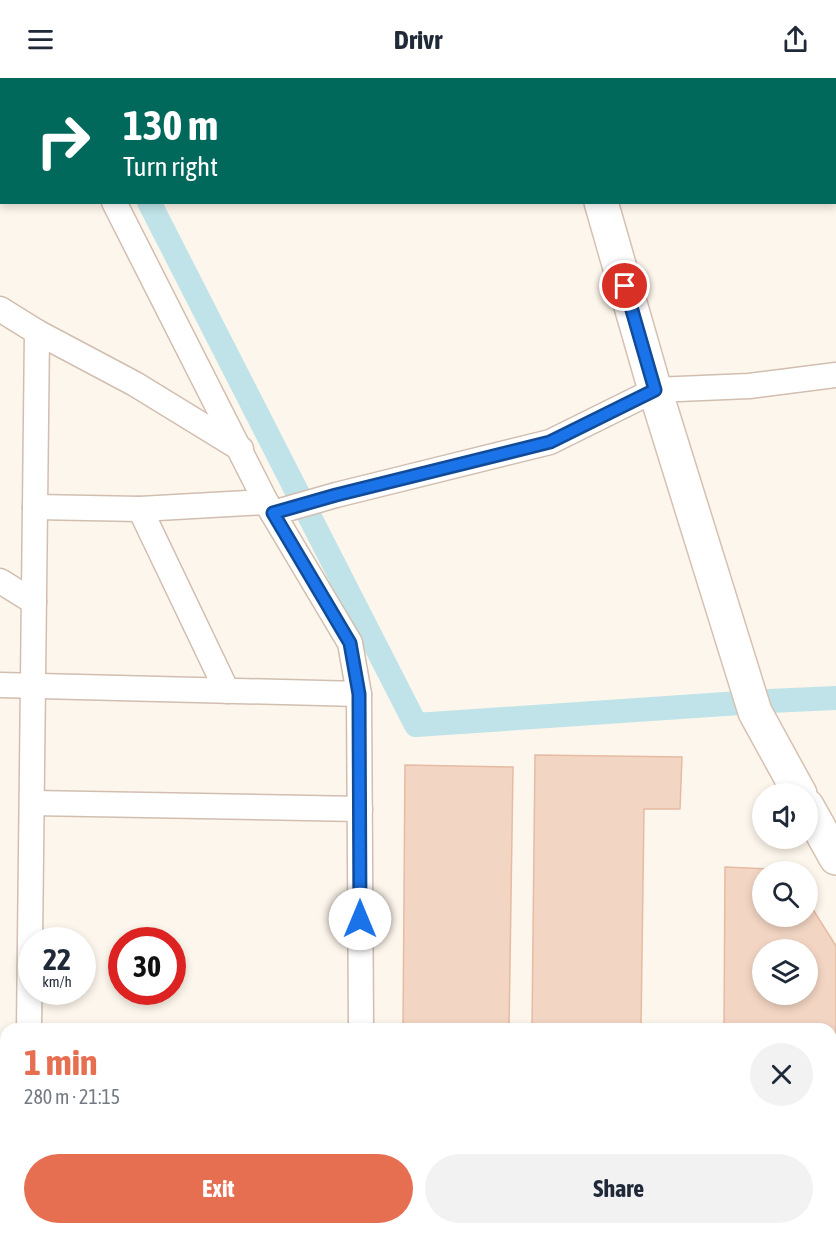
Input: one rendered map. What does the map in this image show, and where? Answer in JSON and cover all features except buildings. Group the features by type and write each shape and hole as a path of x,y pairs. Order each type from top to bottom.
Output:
{"street":[{"path":"115,204 242,450 350,643 359,694 361,1023"},
{"path":"602,204 655,390 755,712 794,783"},
{"path":"0,309 37,332 135,384 242,450"},
{"path":"29,1023 37,332"},
{"path":"35,507 274,509 315,501 550,442 655,390 749,386 836,375"},
{"path":"140,509 227,691"},
{"path":"0,581 34,602"},
{"path":"0,685 359,694"},
{"path":"33,803 360,809"},
{"path":"818,826 836,858"}],"waterway":[{"path":"150,204 416,725 740,703"},
{"path":"769,701 836,698"}],"route":[{"path":"360,919 359,694 350,643 273,513 550,442 655,390 625,286"}]}
